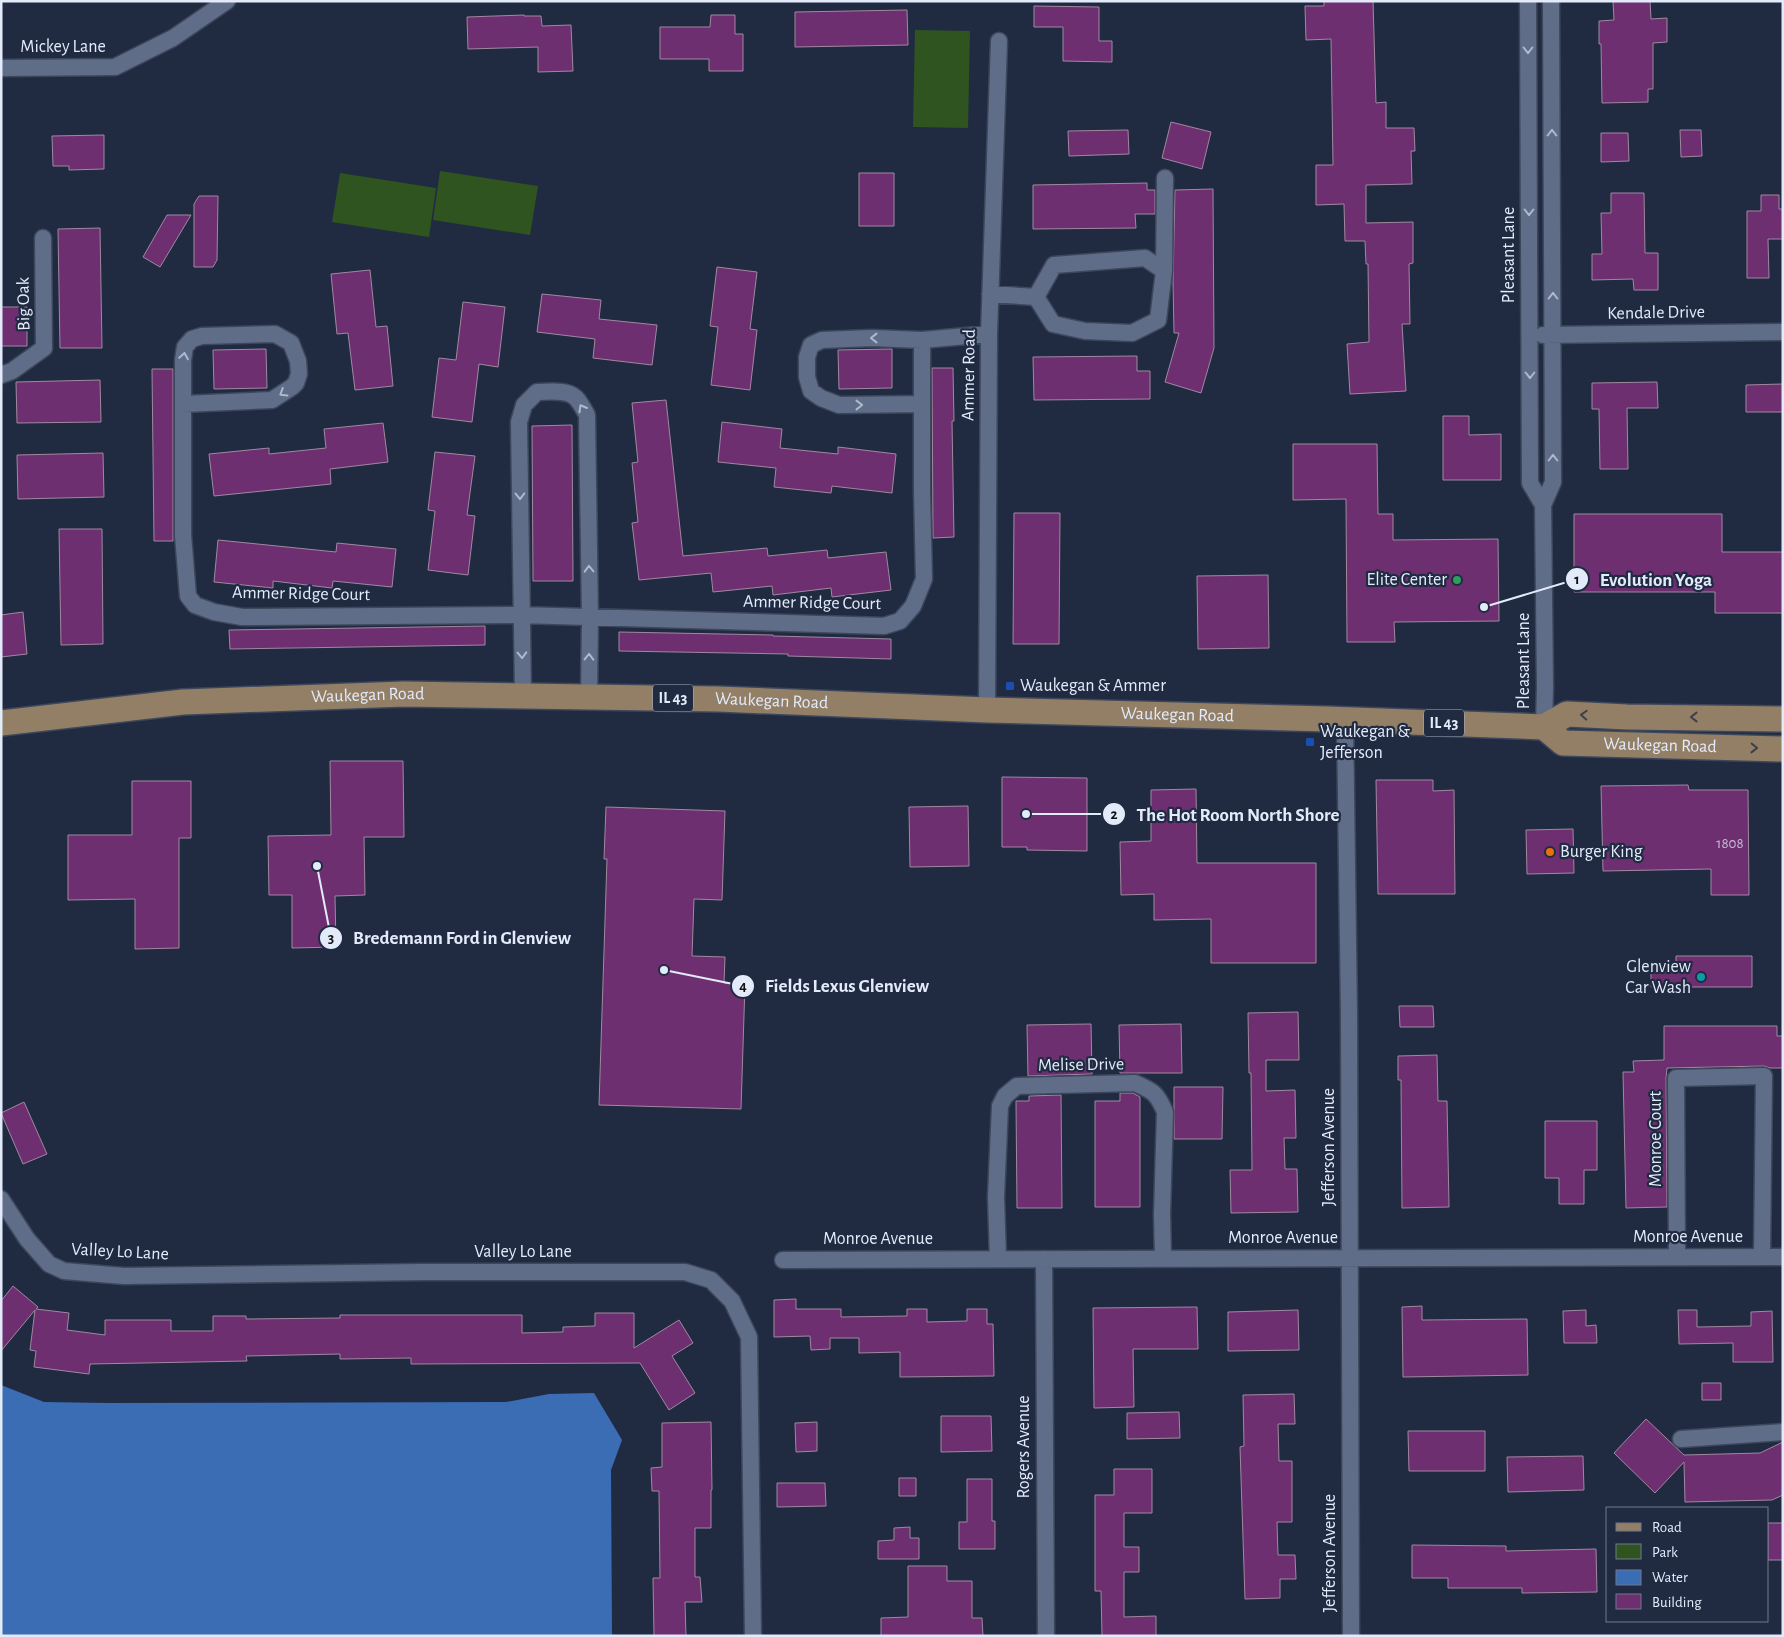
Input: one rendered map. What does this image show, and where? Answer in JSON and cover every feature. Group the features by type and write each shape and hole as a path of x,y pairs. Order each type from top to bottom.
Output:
{"main road":[{"name":"Waukegan Road","path":"1,723 182,702 404,694 726,699 987,710 1345,719 1544,727 1567,714 1627,717 1783,719"},
{"name":"Waukegan Road","path":"1544,727 1563,743 1783,749"}],"street":[{"name":"Mickey Lane","path":"1,68 115,67 173,38 227,1"},
{"name":"Pleasant Lane","path":"1528,1 1530,484 1542,505"},
{"name":"Pleasant Lane","path":"1544,727 1542,505 1553,482 1551,1"},
{"name":"Ammer Road","path":"987,710 989,334 999,41"},
{"path":"1036,297 1052,324 1085,331 1132,333 1158,320 1164,271 1165,178"},
{"name":"Big Oak","path":"1,375 12,371 44,348 43,238"},
{"path":"1036,297 1054,265 1145,258 1164,271"},
{"path":"990,294 1036,297"},
{"name":"Kendale Drive","path":"1530,335 1783,332"},
{"name":"Ammer Ridge Court","path":"184,404 272,400 292,387 296,383 299,374 298,361 291,343 275,334 202,336 192,339 185,347 183,360 183,535 188,596 195,605 214,612 242,617 521,615 884,626 900,621 913,606 924,579 921,404 922,340"},
{"path":"921,404 839,404 821,398 811,390 807,377 807,357 811,345 822,340 872,338 922,340 989,334"},
{"path":"523,695 519,422 524,405 537,392 551,392 568,393 576,398 587,415 590,618 588,697"},
{"name":"Jefferson Avenue","path":"1345,719 1349,1016 1351,1636"},
{"name":"Monroe Court","path":"1677,1257 1676,1078 1764,1076 1762,1256"},
{"name":"Melise Drive","path":"998,1259 996,1197 998,1123 1000,1106 1005,1096 1017,1086 1135,1083 1151,1090 1160,1100 1165,1112 1162,1214 1163,1258"},
{"name":"Valley Lo Lane","path":"1,1199 27,1239 49,1264 64,1271 124,1276 413,1272 685,1272 711,1280 732,1301 749,1337 753,1636"},
{"name":"Monroe Avenue","path":"782,1260 1783,1256"},
{"name":"Rogers Avenue","path":"1044,1259 1046,1636"},
{"path":"1681,1439 1783,1432"}],"green space":[{"path":"915,30 970,31 968,128 913,127"},
{"path":"440,171 538,186 530,235 433,220"},
{"path":"340,173 436,188 429,237 332,222"}],"water":[{"path":"1,1385 44,1402 107,1403 506,1402 549,1394 594,1393 622,1440 611,1470 612,1636 1,1636"}],"building":[{"path":"1324,1 1373,1 1376,103 1386,102 1386,128 1414,128 1415,151 1411,151 1412,184 1366,185 1366,223 1413,222 1413,263 1409,264 1410,324 1402,324 1406,391 1350,394 1347,344 1369,342 1368,264 1366,264 1365,241 1345,241 1344,204 1316,205 1316,165 1333,165 1331,39 1306,40 1305,6 1324,6"},
{"path":"1613,1 1650,1 1651,19 1667,18 1667,42 1653,43 1653,89 1648,89 1648,102 1602,103 1599,21 1614,20"},
{"path":"1034,6 1099,7 1099,41 1112,41 1112,62 1063,61 1063,27 1034,27"},
{"path":"907,10 908,45 795,47 795,12"},
{"path":"711,15 735,15 735,34 743,34 743,71 709,71 709,59 660,59 660,27 710,27"},
{"path":"541,16 542,26 571,25 573,71 538,72 538,47 468,49 467,17"},
{"path":"1171,122 1211,132 1202,169 1162,158"},
{"path":"1128,130 1129,154 1069,156 1068,131"},
{"path":"1680,130 1701,130 1702,156 1681,157"},
{"path":"1601,133 1628,133 1629,161 1601,162"},
{"path":"104,135 104,169 69,170 69,166 53,166 52,136"},
{"path":"859,173 894,173 894,226 859,226"},
{"path":"1147,183 1147,190 1155,190 1155,214 1135,214 1136,228 1033,229 1033,185"},
{"path":"1213,189 1214,348 1201,393 1165,382 1179,333 1174,333 1175,190"},
{"path":"1611,193 1644,193 1645,253 1658,253 1658,290 1634,290 1633,279 1592,280 1592,254 1602,254 1601,213 1611,213"},
{"path":"1761,195 1779,195 1779,209 1783,209 1783,239 1768,239 1769,278 1747,278 1747,211 1761,211"},
{"path":"199,196 218,196 217,260 213,267 194,267 194,204"},
{"path":"167,215 191,215 160,267 143,257"},
{"path":"100,228 102,348 60,348 58,229"},
{"path":"717,267 757,272 750,329 757,330 750,390 711,385 718,327 710,326"},
{"path":"370,270 376,327 387,326 393,386 355,390 348,333 337,334 331,274"},
{"path":"542,294 601,300 599,319 657,325 652,365 593,358 595,339 537,332"},
{"path":"463,302 505,307 498,367 479,364 472,422 432,417 439,358 456,360"},
{"path":"1,307 27,307 27,346 1,346"},
{"path":"266,349 267,388 214,389 213,350"},
{"path":"892,349 892,388 839,389 838,350"},
{"path":"1137,356 1137,371 1150,371 1150,399 1034,400 1033,357"},
{"path":"932,368 953,368 954,537 933,538"},
{"path":"152,369 173,369 173,541 154,541"},
{"path":"100,380 101,422 17,423 16,382"},
{"path":"1657,382 1658,408 1627,408 1628,469 1600,469 1599,409 1592,409 1592,383"},
{"path":"1783,384 1783,412 1746,412 1746,385"},
{"path":"666,400 683,556 767,548 768,556 827,550 828,558 886,552 891,590 832,597 831,588 773,595 772,586 713,592 711,573 639,580 632,523 638,522 632,463 638,462 632,403"},
{"path":"1443,416 1469,416 1469,435 1501,434 1501,480 1443,480"},
{"path":"722,422 782,429 780,448 838,454 838,447 896,454 892,493 832,486 831,493 774,487 776,468 718,462"},
{"path":"383,423 388,462 330,469 331,484 214,496 209,454 269,448 269,454 326,448 324,429"},
{"path":"572,425 573,581 533,581 532,426"},
{"path":"1293,444 1377,444 1378,514 1393,514 1393,540 1498,539 1499,621 1394,622 1395,642 1347,642 1346,499 1293,500"},
{"path":"435,452 475,456 467,515 475,516 468,575 428,570 435,511 428,510"},
{"path":"103,453 104,497 18,499 17,455"},
{"path":"1014,513 1060,513 1059,644 1013,644"},
{"path":"1574,514 1722,514 1722,552 1783,552 1783,613 1715,613 1715,592 1574,592"},
{"path":"59,529 102,529 103,644 61,645"},
{"path":"218,540 336,552 337,543 396,549 392,587 333,581 332,588 273,581 273,588 214,582"},
{"path":"1268,575 1269,648 1198,649 1197,576"},
{"path":"23,612 27,654 1,657 1,615"},
{"path":"485,626 485,645 230,649 229,630"},
{"path":"619,632 891,639 891,659 788,656 788,654 619,651"},
{"path":"330,761 403,761 404,837 364,837 365,895 335,896 336,947 292,948 292,895 269,895 268,836 331,835"},
{"path":"1002,777 1087,778 1087,851 1027,850 1027,847 1002,847"},
{"path":"1376,780 1433,780 1433,791 1454,790 1455,894 1378,894"},
{"path":"132,781 191,781 191,838 179,838 179,948 135,949 135,899 68,900 68,835 132,835"},
{"path":"1688,785 1689,790 1748,790 1749,895 1711,895 1711,869 1603,871 1601,786"},
{"path":"1196,789 1197,863 1316,863 1316,963 1211,963 1211,919 1154,920 1154,894 1121,895 1120,842 1151,841 1151,790"},
{"path":"968,806 969,866 910,867 909,807"},
{"path":"606,807 725,811 722,900 694,899 692,956 725,957 724,983 745,984 741,1109 599,1105 607,859 604,859"},
{"name":"Burger King","path":"1573,829 1574,873 1527,874 1526,830"},
{"name":"Glenview Car Wash","path":"1676,956 1752,956 1752,987 1651,987 1651,966 1676,966"},
{"path":"1399,1006 1433,1006 1434,1027 1400,1027"},
{"path":"1298,1012 1299,1060 1266,1060 1266,1091 1295,1090 1296,1138 1284,1138 1285,1169 1297,1169 1298,1212 1231,1213 1230,1170 1252,1170 1248,1013"},
{"path":"1091,1024 1092,1074 1028,1076 1027,1025"},
{"path":"1181,1024 1182,1073 1120,1073 1119,1025"},
{"path":"1664,1026 1777,1026 1777,1036 1783,1036 1783,1068 1764,1066 1667,1068 1667,1207 1626,1208 1623,1072 1634,1072 1633,1061 1664,1060"},
{"path":"1437,1055 1438,1101 1447,1101 1449,1207 1402,1208 1401,1080 1398,1080 1398,1056"},
{"path":"1174,1087 1223,1087 1222,1139 1174,1139"},
{"path":"1120,1093 1133,1093 1140,1097 1140,1207 1095,1207 1095,1101 1120,1101"},
{"path":"1061,1095 1062,1208 1017,1208 1016,1101 1029,1101 1029,1096"},
{"path":"24,1102 47,1154 23,1164 1,1113"},
{"path":"1545,1121 1597,1121 1597,1170 1584,1170 1584,1204 1559,1204 1559,1178 1545,1178"},
{"path":"13,1286 38,1307 36,1309 69,1313 67,1330 105,1335 105,1320 171,1320 171,1331 213,1331 213,1316 246,1316 246,1319 340,1318 340,1315 522,1315 522,1333 563,1332 563,1327 595,1326 595,1313 634,1313 634,1348 679,1320 693,1343 672,1356 695,1393 669,1410 640,1363 411,1364 411,1358 340,1359 340,1354 246,1356 247,1361 90,1364 89,1374 34,1367 36,1351 30,1350 35,1310 1,1351 1,1301"},
{"path":"796,1299 796,1309 841,1309 841,1317 907,1316 907,1309 927,1309 927,1322 967,1321 967,1309 987,1309 987,1324 993,1324 994,1376 900,1377 900,1352 859,1353 859,1338 830,1338 830,1349 811,1350 810,1336 774,1337 774,1300"},
{"path":"1422,1306 1422,1320 1527,1319 1528,1375 1403,1377 1402,1307"},
{"path":"1197,1307 1198,1349 1133,1349 1134,1407 1094,1408 1093,1308"},
{"path":"1298,1310 1299,1350 1228,1351 1228,1312"},
{"path":"1586,1310 1586,1326 1596,1325 1597,1343 1564,1343 1563,1311"},
{"path":"1678,1310 1697,1310 1697,1327 1751,1326 1751,1312 1772,1311 1773,1362 1733,1362 1733,1343 1679,1344"},
{"path":"1702,1383 1721,1383 1721,1400 1702,1400"},
{"path":"1294,1394 1295,1424 1278,1424 1279,1461 1292,1461 1292,1522 1277,1522 1278,1555 1295,1555 1296,1579 1280,1579 1280,1598 1245,1599 1240,1447 1244,1446 1243,1395"},
{"path":"1179,1412 1180,1438 1127,1439 1127,1413"},
{"path":"941,1416 991,1416 992,1451 941,1452"},
{"path":"1646,1419 1684,1455 1760,1453 1783,1442 1783,1495 1772,1500 1685,1502 1684,1462 1655,1493 1614,1453"},
{"path":"711,1422 711,1528 695,1528 695,1577 700,1577 702,1602 685,1602 686,1636 654,1636 653,1578 660,1578 659,1491 652,1491 651,1468 662,1467 662,1423"},
{"path":"817,1422 817,1451 796,1452 795,1423"},
{"path":"1408,1431 1485,1431 1485,1471 1409,1471"},
{"path":"1583,1456 1584,1490 1508,1492 1507,1457"},
{"path":"1114,1469 1152,1469 1152,1513 1124,1513 1124,1547 1139,1547 1139,1572 1124,1572 1124,1617 1156,1616 1156,1636 1102,1636 1101,1591 1095,1591 1095,1495 1114,1495"},
{"path":"899,1478 916,1478 916,1496 899,1496"},
{"path":"967,1479 992,1479 992,1521 995,1521 995,1549 959,1549 959,1522 967,1522"},
{"path":"777,1483 825,1483 826,1506 777,1507"},
{"path":"1769,1523 1783,1523 1783,1560 1769,1560"},
{"path":"910,1527 910,1538 919,1538 919,1559 878,1559 878,1541 894,1540 894,1528"},
{"path":"1412,1545 1506,1546 1506,1551 1596,1549 1597,1592 1522,1593 1522,1588 1448,1588 1448,1578 1412,1578"},
{"path":"908,1566 947,1566 947,1581 972,1581 972,1618 982,1618 983,1636 881,1636 881,1618 908,1617"}],"place":[{"name":"Elite Center","path":"1457,580"},
{"name":"Evolution Yoga","path":"1484,607"},
{"name":"Waukegan & Ammer","path":"1010,686"},
{"name":"Waukegan & Jefferson","path":"1310,742"},
{"name":"The Hot Room North Shore","path":"1026,814"},
{"name":"Burger King","path":"1550,852"},
{"name":"Bredemann Ford in Glenview","path":"317,866"},
{"name":"Fields Lexus Glenview","path":"664,970"},
{"name":"Glenview Car Wash","path":"1701,977"}]}
